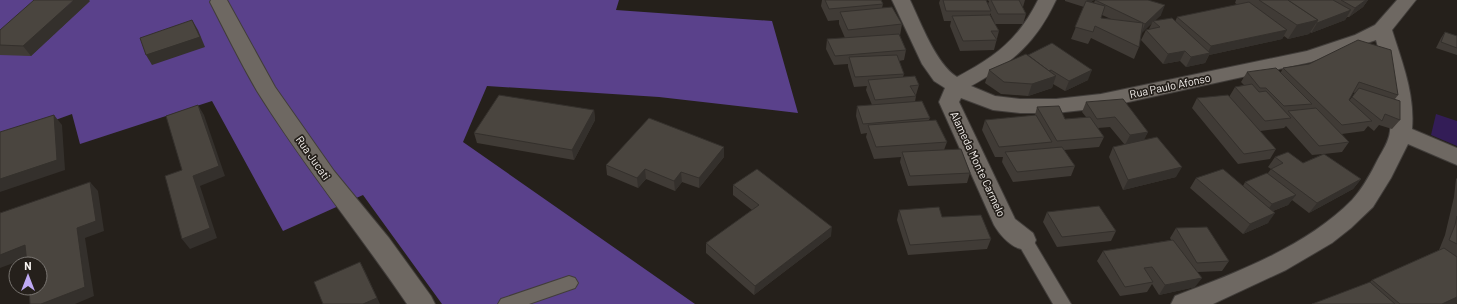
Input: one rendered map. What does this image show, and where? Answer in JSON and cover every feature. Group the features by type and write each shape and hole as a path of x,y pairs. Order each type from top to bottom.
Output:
{"street":[{"path":"901,0 932,64 942,76 956,86 997,63 1016,48 1031,30 1047,0"},
{"name":"Rua Paulo Afonso","path":"956,86 971,95 994,103 1020,106 1056,106 1101,101 1311,56 1356,42 1382,29 1407,0"},
{"name":"Rua Jucati","path":"220,2 266,89 326,177 380,244 422,304"},
{"path":"1184,304 1260,272 1297,252 1336,227 1360,205 1379,180 1401,133 1402,98 1382,29"},
{"name":"Alameda Monte Carmelo","path":"956,86 949,102 1006,225 1024,240"},
{"path":"1401,133 1457,157"}],"lane":[{"name":"Alameda Monte Carmelo","path":"1024,240 1062,304"},
{"path":"507,304 569,283"}],"shaded area":[{"path":"0,0 619,0 616,10 772,21 798,113 659,97 487,86 463,142 695,304 442,304 363,195 283,231 212,101 80,144 72,114 0,140"},
{"path":"1436,114 1457,121 1457,146 1431,135"}],"building":[{"path":"34,0 74,0 23,46 0,45 0,30"},
{"path":"825,0 881,0 883,4 829,9"},
{"path":"943,0 986,0 991,11 946,11"},
{"path":"991,0 1019,0 1026,14 998,14"},
{"path":"1095,0 1148,0 1165,5 1145,24"},
{"path":"1259,0 1288,0 1318,20 1297,25"},
{"path":"1288,0 1333,0 1351,10 1316,23 1318,20"},
{"path":"1341,0 1366,0 1355,8"},
{"path":"1086,1 1105,6 1101,18 1143,23 1139,47 1095,26 1093,32 1075,27"},
{"path":"1249,2 1287,30 1211,46 1177,17"},
{"path":"892,7 902,24 848,30 840,12"},
{"path":"990,15 999,31 991,31 997,40 963,41 952,16"},
{"path":"1172,18 1210,53 1191,57 1185,51 1168,54 1146,30 1160,27 1153,21"},
{"path":"192,20 200,37 146,55 140,38"},
{"path":"1445,32 1457,36 1457,48 1441,42"},
{"path":"899,34 906,50 835,56 827,39"},
{"path":"1358,40 1391,50 1398,95 1359,82 1349,100 1372,121 1342,125 1283,68 1309,64"},
{"path":"1052,43 1092,70 1069,81 1051,70 1049,71 1028,55"},
{"path":"1026,54 1056,76 1032,84 1004,82 989,70"},
{"path":"897,55 904,74 855,77 849,57"},
{"path":"1276,68 1312,104 1284,106 1266,88 1260,88 1247,72"},
{"path":"915,76 919,85 910,86 916,96 875,100 868,80"},
{"path":"1252,84 1259,92 1266,91 1291,118 1265,121 1235,87"},
{"path":"1359,88 1400,101 1400,120 1385,114 1382,121 1352,97"},
{"path":"499,95 594,110 572,150 474,133"},
{"path":"1228,95 1276,149 1244,154 1197,98"},
{"path":"1123,99 1148,132 1130,135 1115,117 1097,119 1086,102"},
{"path":"922,101 930,118 863,124 857,106"},
{"path":"198,105 219,166 193,176 210,228 182,239 165,176 182,170 166,116"},
{"path":"1059,106 1065,119 1090,117 1104,137 1057,141 1037,107"},
{"path":"1316,108 1349,142 1319,146 1288,111"},
{"path":"54,115 57,160 0,179 0,132"},
{"path":"1036,115 1052,142 999,147 985,120"},
{"path":"649,118 724,147 699,178 681,172 674,181 645,169 637,178 606,165"},
{"path":"936,120 947,142 876,147 868,125"},
{"path":"1157,137 1182,167 1128,180 1113,147"},
{"path":"1062,147 1075,166 1017,172 1005,152"},
{"path":"961,149 970,173 910,176 902,152"},
{"path":"1288,152 1303,163 1324,154 1361,179 1317,203 1271,169 1283,163 1275,157"},
{"path":"757,169 832,227 755,286 706,243 759,205 733,185"},
{"path":"1223,169 1275,213 1250,224 1196,178"},
{"path":"1267,173 1296,195 1272,204 1245,182"},
{"path":"90,182 96,221 77,228 85,287 41,304 30,304 30,296 48,296 48,256 26,256 25,245 0,255 0,213"},
{"path":"1099,206 1116,231 1062,237 1047,212"},
{"path":"939,207 942,217 981,215 991,239 910,245 899,210"},
{"path":"1457,216 1457,244 1449,240"},
{"path":"1207,227 1229,261 1197,263 1176,228"},
{"path":"1173,240 1202,278 1165,285 1152,267 1144,268 1153,282 1125,287 1103,251"},
{"path":"1444,248 1457,257 1457,297 1442,304 1400,304 1372,280"},
{"path":"360,262 377,298 363,304 323,304 314,282"},
{"path":"1370,282 1395,304 1312,304"}]}
